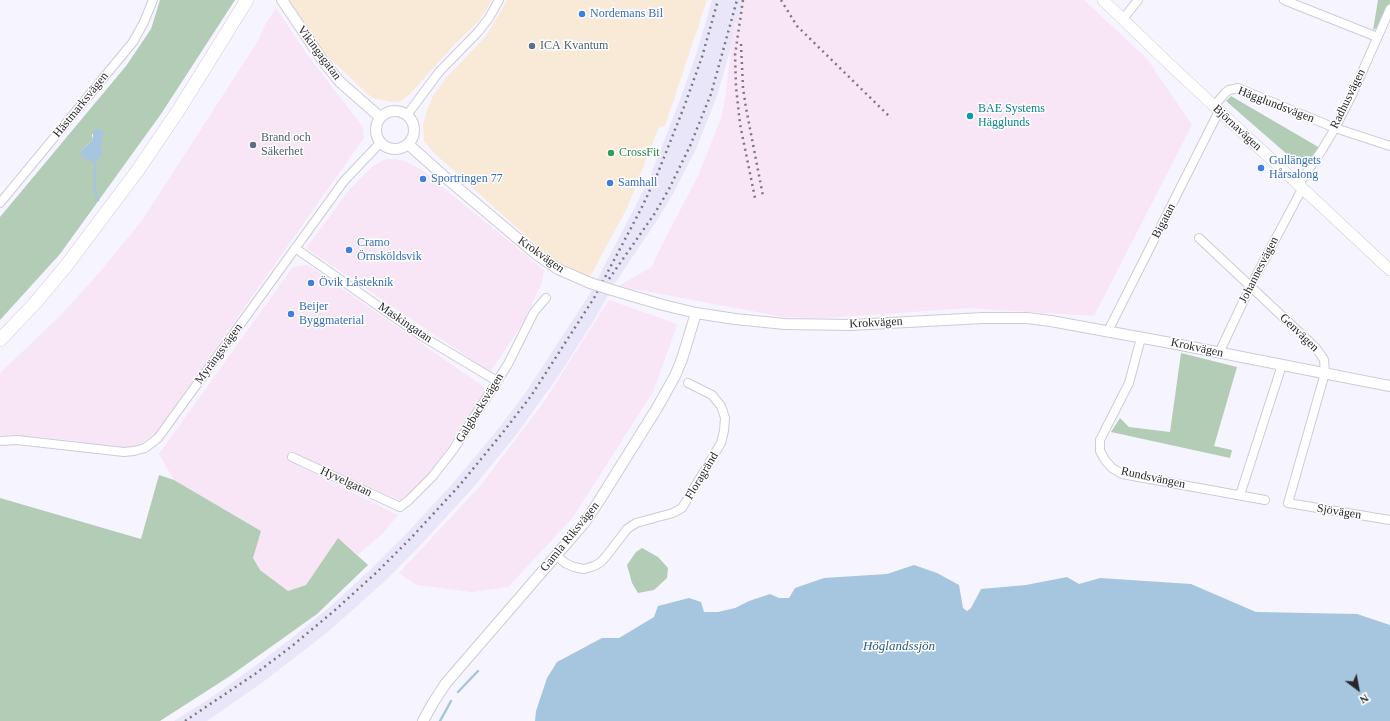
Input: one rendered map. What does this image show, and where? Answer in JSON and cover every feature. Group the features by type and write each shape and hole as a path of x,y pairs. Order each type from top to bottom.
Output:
{"highway":[{"path":"0,340 36,302 66,266 138,170 178,111 247,0"}],"main road":[{"name":"Björnavägen","path":"1103,0 1168,64 1390,270"}],"street":[{"name":"Hästmarksvägen","path":"0,203 133,42 144,22 153,0"},
{"name":"Vikingagatan","path":"282,0 323,61 336,77 354,95 380,117"},
{"path":"407,115 439,72 478,32 489,18 499,0"},
{"path":"1123,19 1138,0"},
{"path":"1284,0 1377,37"},
{"name":"Radhusvägen","path":"1300,187 1335,128 1352,95 1390,9"},
{"name":"Hägglundsvägen","path":"1217,109 1224,93 1238,88 1335,128 1390,146"},
{"name":"Bigatan","path":"1108,331 1217,109"},
{"path":"394,111 402,112 407,115 412,122 414,130 413,137 408,144 395,150 387,148 380,143 375,132 376,124 380,117 386,113 394,111"},
{"name":"Myrängsvägen","path":"0,441 16,440 124,452 145,448 158,438 344,181 380,143"},
{"name":"Krokvägen","path":"408,144 536,254 558,269 590,283 663,305 696,313 754,321 821,325 852,325 984,318 1027,318 1108,331 1390,386"},
{"name":"Johannesvägen","path":"1219,353 1300,187"},
{"name":"Genvägen","path":"1199,238 1321,355 1324,360 1325,373"},
{"name":"Maskingatan","path":"295,248 420,335 497,381"},
{"name":"Galgbacksvägen","path":"400,507 432,477 453,450 508,364 534,312 546,298"},
{"name":"Gamla Riksvägen","path":"423,721 446,683 585,522 657,408 675,376 696,313"},
{"name":"Rundsvängen","path":"1141,338 1129,383 1100,440 1100,451 1104,460 1112,468 1122,474 1265,500"},
{"path":"1240,495 1282,365"},
{"name":"Sjövägen","path":"1325,373 1288,503 1390,520"},
{"name":"Floragränd","path":"556,555 574,567 584,569 594,566 601,562 627,529 636,523 674,513 682,508 721,444 725,418 721,406 712,395 688,383"},
{"name":"Hyvelgatan","path":"292,457 400,507"}],"shaded area":[{"path":"289,0 492,0 479,21 454,45 409,95 401,101 393,102 372,98 328,57 301,21"},
{"path":"507,0 707,0 665,126 659,127 627,208 590,277 553,260 434,153 424,141 423,125 433,96 446,78 486,36"},
{"path":"712,0 743,0 737,23 734,23 732,44 717,96 696,149 660,216 615,283 593,322 559,375 517,434 472,489 417,549 384,582 329,631 263,682 207,721 174,721 209,699 288,641 330,607 373,567 454,482 499,428 526,392 589,295 652,172 696,55"},
{"path":"743,0 1084,0 1147,59 1192,125 1094,316 969,308 825,318 784,317 618,286 652,267 699,174 721,118 725,100 734,23"},
{"path":"276,8 306,53 363,127 364,138 156,433 138,445 128,448 43,437 0,435 0,373 59,317 100,272 143,219 258,41 265,25"},
{"path":"386,159 405,161 423,171 544,270 542,282 522,325 490,372 306,248 350,189 373,166"},
{"path":"308,265 484,387 484,392 433,470 401,501 293,453 289,461 398,515 382,534 358,555 338,538 306,585 288,591 260,570 252,558 261,531 174,480 159,454 293,267"},
{"path":"609,300 677,325 653,392 573,517 508,587 472,592 417,585 399,573 481,485 543,403"}],"green space":[{"path":"160,0 235,0 161,114 60,254 0,320 0,217 126,66 151,29","holes":["92,134 102,139 102,154 81,151 92,140"]},
{"path":"1378,0 1390,0 1390,3 1378,27 1373,30"},
{"path":"1231,96 1320,148 1304,169 1226,101"},
{"path":"1181,353 1237,367 1214,446 1232,450 1230,458 1111,432 1120,418 1129,427 1170,432"},
{"path":"159,475 174,480 261,531 253,558 260,570 288,591 306,585 338,538 368,565 317,614 230,676 160,721 0,721 0,498 141,539"},
{"path":"642,548 658,557 668,568 667,578 654,590 638,593 632,583 627,565 636,552"}],"water":[{"path":"100,129 104,132 102,139 102,154 95,164 80,155 81,151 92,140 94,130"},
{"name":"Höglandssjön","path":"914,565 937,573 959,585 963,608 967,611 971,608 981,589 1026,585 1067,577 1079,584 1100,578 1191,584 1256,612 1357,614 1390,625 1390,721 535,721 536,711 547,678 557,662 602,638 619,638 654,617 658,606 689,598 701,602 704,612 718,612 735,608 749,601 770,594 779,598 789,598 795,588 824,578 887,574"}],"waterway":[{"path":"95,164 95,191 98,200"},
{"path":"458,692 478,671"},
{"path":"440,721 451,701"}],"railway":[{"path":"185,721 255,674 292,646 377,572 459,486 531,396 594,298 641,209 657,175 684,107 702,57 718,0"},
{"path":"609,279 655,213 669,189 690,146 711,94 737,0"},
{"path":"743,0 735,55 736,87 740,124 755,198"},
{"path":"781,0 797,26 891,118"},
{"path":"741,44 743,88 763,196"}],"place":[{"name":"Nordemans Bil","path":"582,14"},
{"name":"ICA Kvantum","path":"532,46"},
{"name":"BAE Systems Hägglunds","path":"970,116"},
{"name":"Brand och Säkerhet","path":"253,145"},
{"name":"CrossFit","path":"611,153"},
{"name":"Gullängets Hårsalong","path":"1261,168"},
{"name":"Sportringen 77","path":"423,179"},
{"name":"Samhall","path":"610,183"},
{"name":"Cramo Örnsköldsvik","path":"349,250"},
{"name":"Övik Låsteknik","path":"311,283"},
{"name":"Beijer Byggmaterial","path":"291,314"}]}
